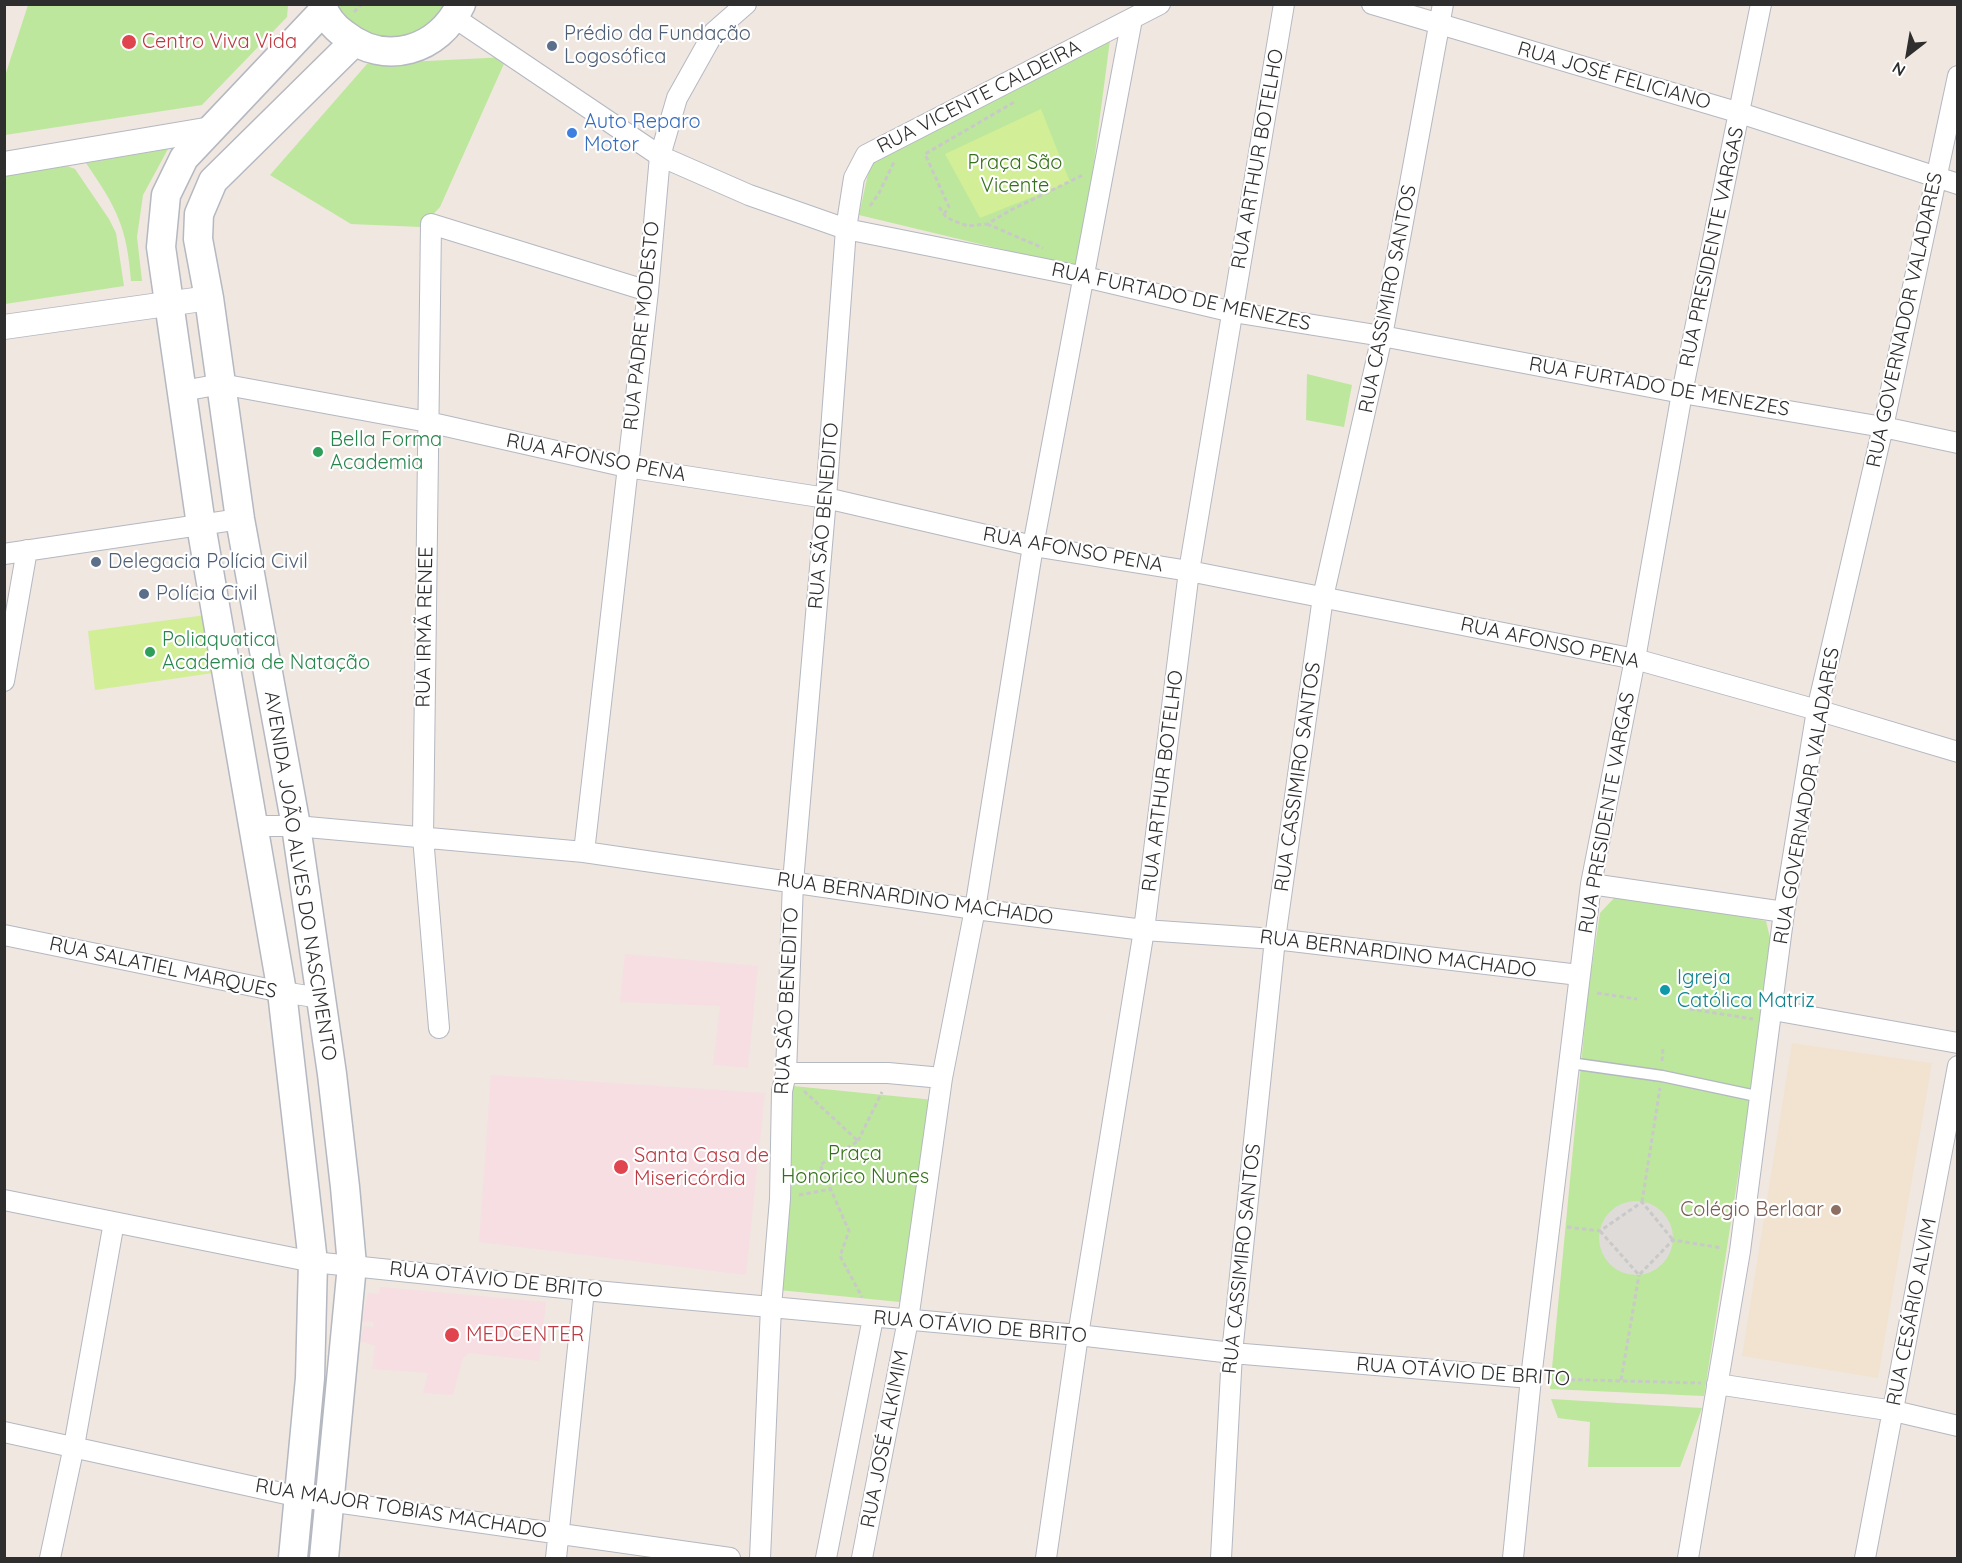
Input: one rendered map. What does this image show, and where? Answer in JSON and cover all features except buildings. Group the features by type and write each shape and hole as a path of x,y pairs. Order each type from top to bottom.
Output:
{"main road":[{"path":"293,1558 310,1378 313,1262 282,992 201,525 161,247 166,195 184,158 323,7 337,28 354,42 375,50 398,52 420,46 439,35 458,11"},
{"name":"AVENIDA JOÃO ALVES DO NASCIMENTO","path":"324,1558 351,1265 332,1074 296,826 240,519 209,298 198,239 199,214 213,181 354,42"},
{"path":"292,1073 332,1074"}],"street":[{"name":"RUA PADRE MODESTO","path":"584,852 648,291 660,156 677,98 714,32 746,4"},
{"name":"RUA VICENTE CALDEIRA","path":"846,229 854,178 866,155 1160,4"},
{"name":"RUA ARTHUR BOTELHO","path":"1046,1558 1077,1335 1144,930 1189,571 1284,4"},
{"name":"RUA JOSÉ FELICIANO","path":"1372,4 1740,113 1958,184"},
{"name":"RUA CASSIMIRO SANTOS","path":"1221,1558 1232,1353 1275,939 1323,597 1383,336 1443,4"},
{"name":"RUA PRESIDENTE VARGAS","path":"1513,1558 1531,1378 1591,884 1635,659 1682,393 1761,4"},
{"name":"RUA FURTADO DE MENEZES","path":"458,11 660,156 749,195 846,229 1085,277 1233,312 1383,336 1682,393 1883,427 1958,443"},
{"name":"RUA JOSÉ ALKIMIM","path":"862,1558 908,1320 942,1078 975,909 1033,546 1085,277 1131,19"},
{"name":"RUA GOVERNADOR VALADARES","path":"1688,1558 1740,1251 1784,912 1817,710 1883,427 1958,76"},
{"path":"4,164 211,129"},
{"name":"RUA IRMÃ RENEE","path":"439,1028 423,837 431,224 648,291"},
{"name":"RUA SÃO BENEDITO","path":"760,1558 771,1307 780,1199 782,1091 786,1073 793,882 826,498 846,229"},
{"path":"4,327 209,298"},
{"name":"RUA AFONSO PENA","path":"183,391 221,384 428,423 627,467 826,498 1033,546 1189,571 1635,659 1958,752"},
{"path":"4,554 240,519"},
{"path":"4,681 27,550"},
{"name":"RUA BERNARDINO MACHADO","path":"252,826 296,826 584,852 975,909 1144,930 1275,939 1578,983"},
{"path":"1591,884 1784,912"},
{"name":"RUA SALATIEL MARQUES","path":"4,935 321,998"},
{"path":"1772,1016 1958,1042"},
{"name":"RUA CESÁRIO ALVIM","path":"1865,1558 1958,1066"},
{"path":"786,1073 888,1073 942,1078"},
{"name":"RUA OTÁVIO DE BRITO","path":"4,1200 313,1262 584,1290 1077,1335 1232,1353 1531,1378"},
{"path":"50,1558 74,1446 114,1222"},
{"path":"556,1558 584,1290"},
{"path":"826,1558 873,1317"},
{"path":"1717,1384 1894,1411 1958,1426"},
{"name":"RUA MAJOR TOBIAS MACHADO","path":"4,1432 300,1497 730,1558"}],"lane":[{"path":"1570,1063 1662,1076 1761,1097"}],"path":[{"path":"925,154 1019,99"},
{"path":"921,150 925,154 949,207 945,214"},
{"path":"864,210 879,193 897,158"},
{"path":"939,207 954,221 968,226 987,224 1085,174"},
{"path":"987,224 1049,250"},
{"path":"1578,983 1637,999"},
{"path":"1690,1009 1772,1016"},
{"path":"786,1073 858,1141"},
{"path":"873,1317 840,1256 849,1231 820,1165 858,1141 881,1096 888,1073"},
{"path":"1600,1231 1642,1202 1662,1076"},
{"path":"780,1199 831,1189"},
{"path":"1642,1202 1673,1240 1740,1251"},
{"path":"1549,1224 1600,1231 1639,1275"},
{"path":"1621,1381 1639,1275 1673,1240"},
{"name":"RUA OTÁVIO DE BRITO","path":"1531,1378 1717,1384"}],"shaded area":[{"path":"625,954 758,966 748,1068 713,1065 720,1006 620,1002"},
{"name":"Colégio Berlaar","path":"1792,1043 1932,1063 1878,1378 1742,1356"},
{"name":"Santa Casa de Misericórdia","path":"491,1075 765,1093 746,1275 479,1242"},
{"path":"1636,1201 1650,1204 1662,1212 1670,1224 1673,1238 1670,1252 1662,1264 1650,1272 1636,1275 1622,1272 1610,1264 1602,1252 1599,1238 1602,1224 1610,1212 1622,1204"},
{"name":"MEDCENTER","path":"380,1287 546,1302 539,1361 469,1353 463,1358 453,1395 423,1393 428,1373 372,1369 375,1346 360,1341 364,1326 374,1327 373,1322 362,1321 368,1293 379,1294"}],"green space":[{"path":"28,4 288,5 287,17 202,105 5,135 5,76"},
{"path":"335,5 450,5 418,35 377,39 341,15"},
{"name":"Praça São Vicente","path":"1110,40 1080,268 859,215 871,160"},
{"path":"507,57 440,207 421,227 351,224 270,175 367,64"},
{"path":"1041,109 1070,182 980,218 945,154"},
{"path":"168,149 143,195 137,237 142,281 131,281 123,231 105,192 86,163"},
{"path":"67,166 75,169 116,233 124,286 5,304 5,176"},
{"path":"1307,374 1352,385 1344,427 1306,420"},
{"name":"Poliaquatica Academia de Natação","path":"206,615 213,673 95,690 88,631"},
{"path":"1617,895 1766,921 1771,942 1762,1021 1704,1396 1550,1389 1588,992 1600,913"},
{"name":"Praça Honorico Nunes","path":"793,1086 934,1100 900,1302 779,1290"},
{"path":"1551,1399 1702,1408 1680,1467 1588,1467 1590,1422 1558,1418"}],"place":[{"name":"Centro Viva Vida","path":"129,42"},
{"name":"Prédio da Fundação Logosófica","path":"552,46"},
{"name":"Auto Reparo Motor","path":"572,133"},
{"name":"Bella Forma Academia","path":"318,452"},
{"name":"Delegacia Polícia Civil","path":"96,562"},
{"name":"Polícia Civil","path":"144,594"},
{"name":"Poliaquatica Academia de Natação","path":"150,652"},
{"name":"Igreja Católica Matriz","path":"1665,990"},
{"name":"Santa Casa de Misericórdia","path":"621,1167"},
{"name":"Colégio Berlaar","path":"1836,1210"},
{"name":"MEDCENTER","path":"452,1335"}]}
